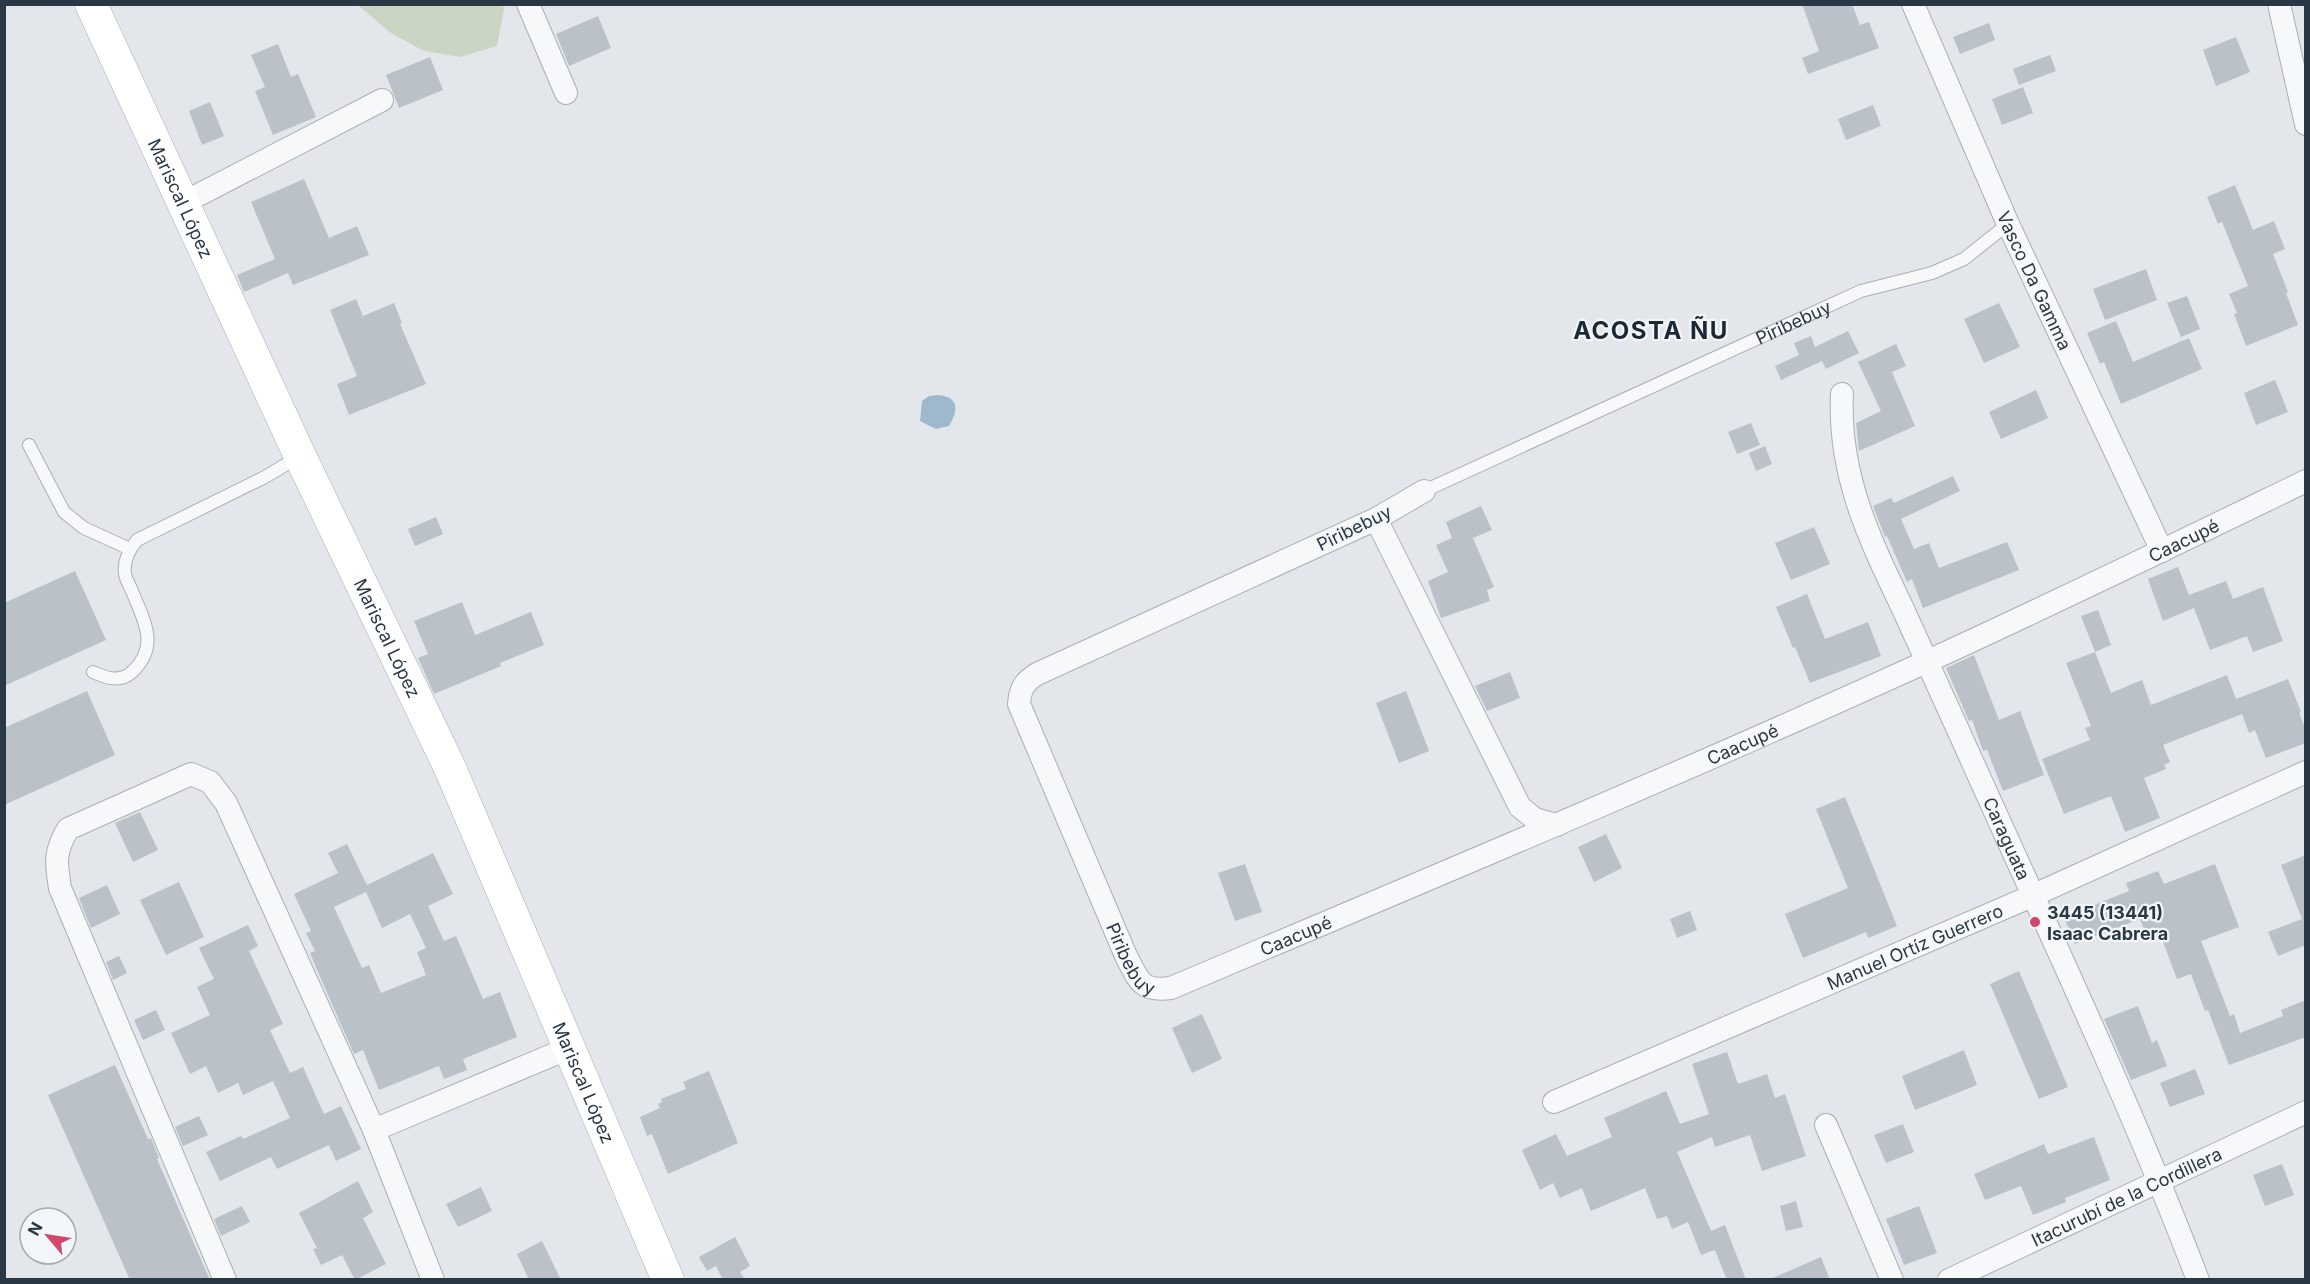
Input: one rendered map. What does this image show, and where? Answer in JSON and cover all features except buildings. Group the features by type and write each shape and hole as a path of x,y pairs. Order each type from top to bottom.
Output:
{"street":[{"name":"Mariscal López","path":"91,4 300,456 450,768 668,1280"},
{"path":"528,4 566,93"},
{"name":"Vasco Da Gamma","path":"1913,4 2007,224 2162,551"},
{"path":"2279,4 2303,99 2306,124"},
{"path":"183,203 382,100"},
{"name":"Caraguata","path":"1842,394 1840,422 1844,452 1864,527 1927,661 2161,1182 2199,1280"},
{"name":"Caacupé","path":"1171,988 1557,825 1927,661 2306,481"},
{"name":"Piribebuy","path":"1171,988 1154,990 1145,986 1138,979 1126,956 1019,704 1021,688 1028,679 1037,674 1376,519 1424,491"},
{"path":"1376,519 1520,807 1535,819 1557,825"},
{"name":"Manuel Ortíz Guerrero","path":"1554,1102 2032,896 2306,772"},
{"path":"225,1280 60,888 55,860 59,843 68,829 190,774 210,782 226,803 374,1130 433,1280"},
{"path":"374,1130 569,1048"},
{"name":"Itacurubí de la Cordillera","path":"1949,1280 2306,1112"},
{"path":"1826,1125 1892,1280"}],"lane":[{"name":"Piribebuy","path":"1424,491 1861,291 1932,273 1964,259 2007,224"},
{"path":"29,445 64,512 84,528 130,549"},
{"path":"93,672 105,678 123,678 142,663 148,652 149,642 143,617 125,574 130,549 137,540 265,477 300,456"}],"green space":[{"path":"502,4 504,9 497,46 460,57 424,51 391,33 358,5"}],"water":[{"path":"929,396 945,396 954,402 955,410 949,426 936,429 920,421 922,401"}],"place":[{"name":"3445 (13441) Isaac Cabrera","path":"2035,922"}],"district":[{"name":"ACOSTA ÑU","path":"1651,330"}]}
